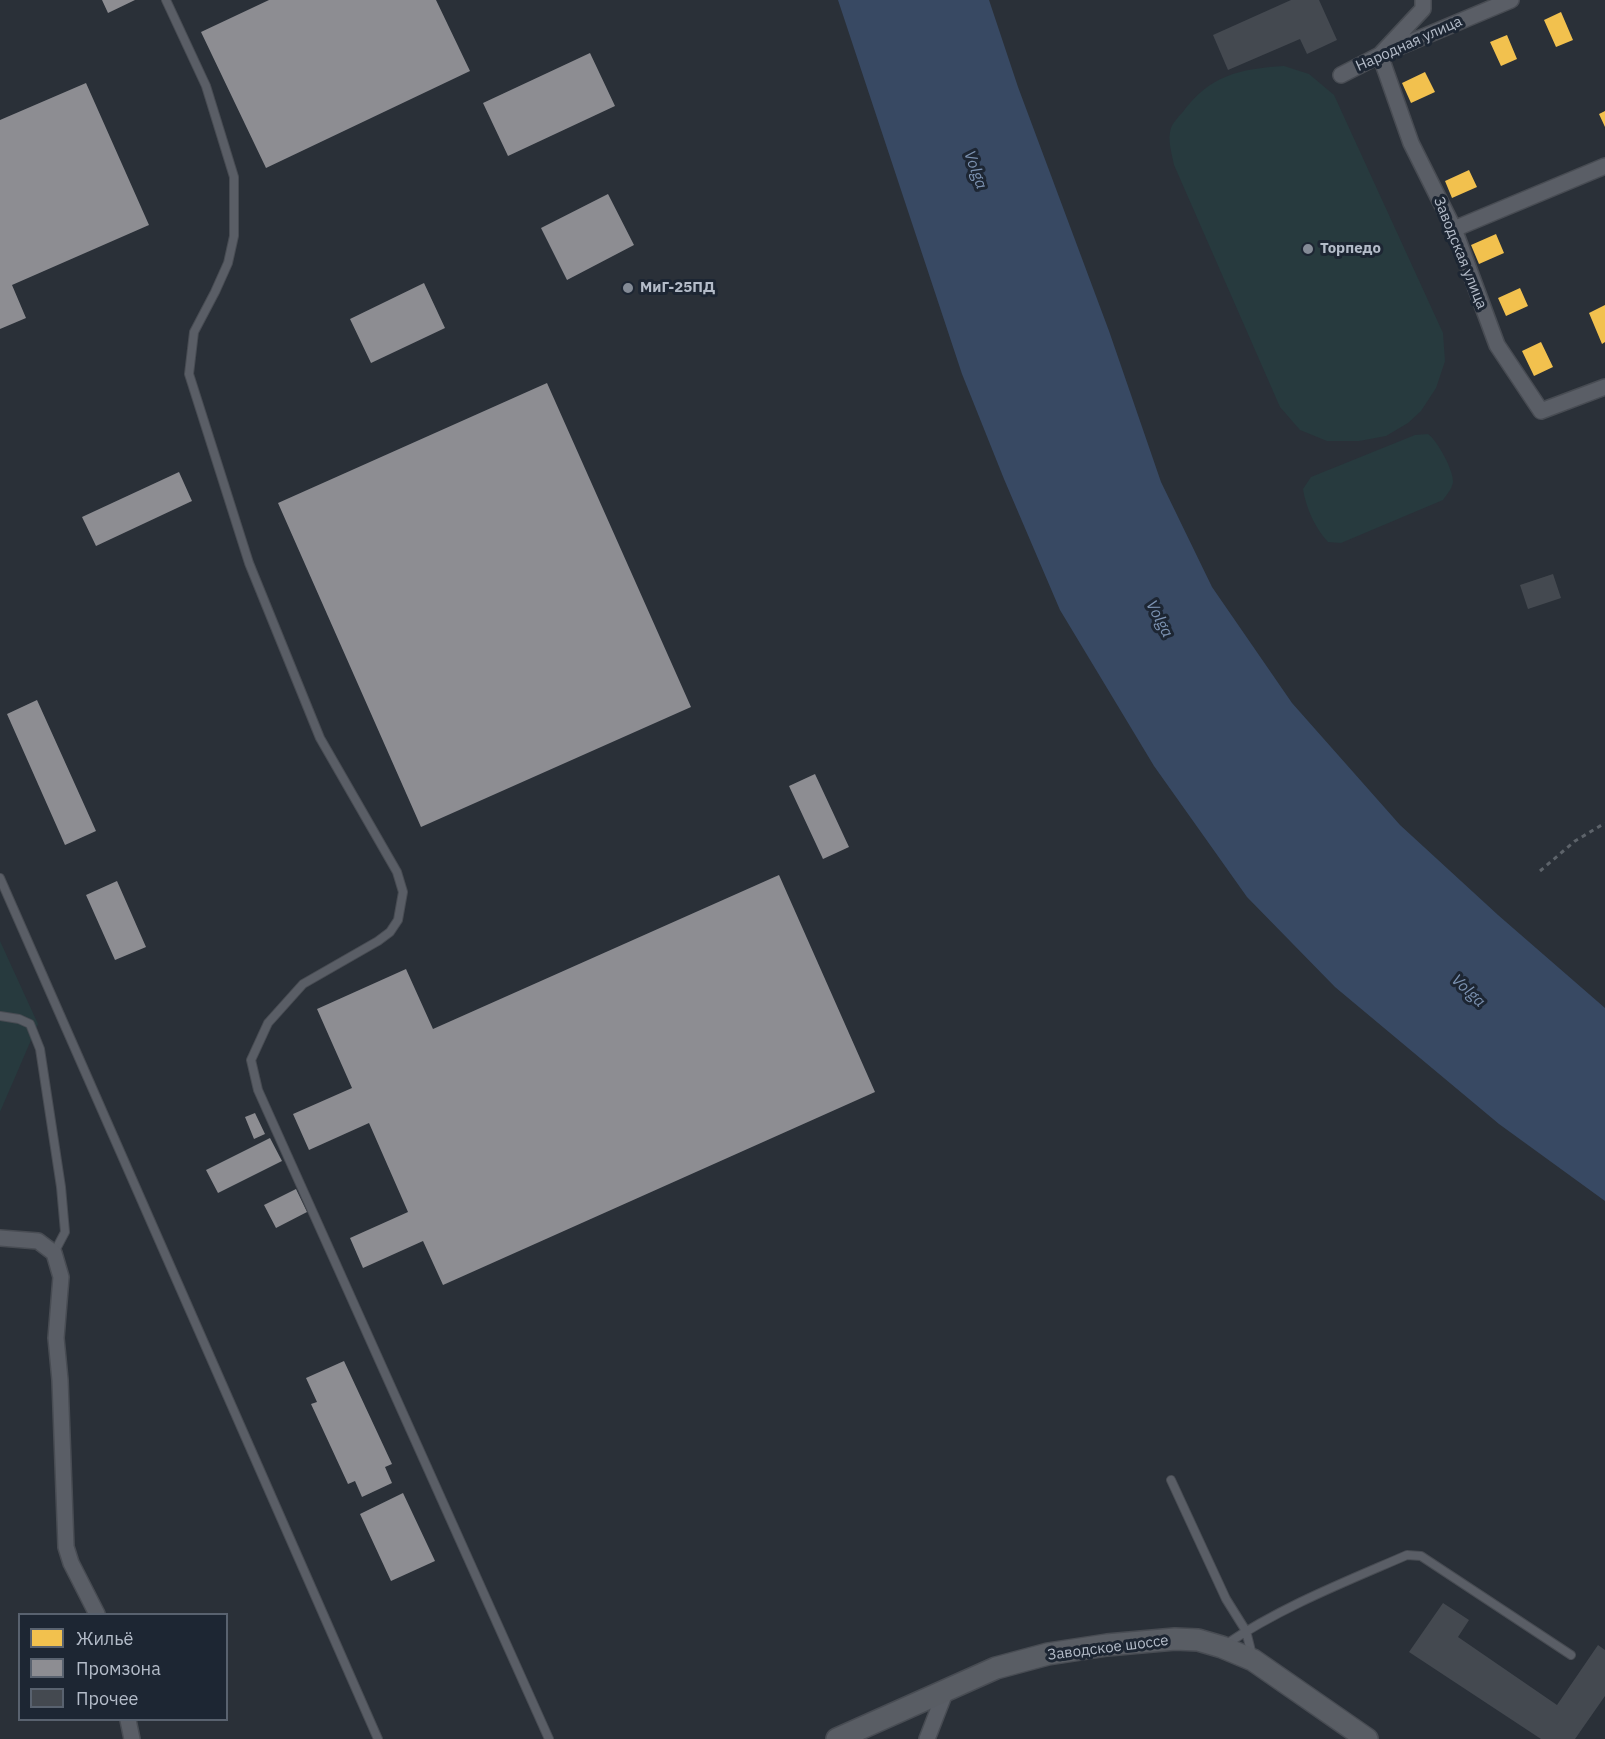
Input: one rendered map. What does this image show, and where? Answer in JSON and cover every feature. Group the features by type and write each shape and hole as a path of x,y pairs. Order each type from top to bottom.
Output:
{"street":[{"path":"1380,55 1423,9 1423,0"},
{"name":"Народная улица","path":"1341,75 1380,55 1511,0"},
{"name":"Заводская улица","path":"1380,55 1411,143 1454,229 1497,345 1541,411 1605,387"},
{"path":"1454,229 1605,166"},
{"path":"0,1238 39,1241 54,1253 61,1277 56,1338 60,1380 66,1547 71,1563 96,1613"},
{"name":"Заводское шоссе","path":"837,1739 996,1668 1048,1654 1107,1645 1175,1639 1198,1640 1253,1660 1367,1739"},
{"path":"927,1739 946,1690"},
{"path":"128,1721 132,1739"}],"lane":[{"path":"166,0 206,86 234,177 234,236 228,263 194,332 189,374 249,563 320,738 397,872 403,892 398,920 390,932 303,984 268,1023 251,1060 255,1080 549,1739"},
{"path":"0,878 378,1739"},
{"path":"0,1016 19,1019 30,1024 40,1049 61,1187 65,1232 54,1253"},
{"path":"1171,1480 1226,1599 1246,1631 1253,1660"},
{"path":"1222,1647 1296,1604 1407,1555 1421,1556 1571,1655"}],"path":[{"path":"1539,871 1575,841 1605,823"}],"green space":[{"name":"Торпедо","path":"1284,66 1309,74 1334,95 1443,333 1445,361 1436,388 1421,411 1408,423 1386,436 1359,441 1327,441 1300,430 1280,407 1174,165 1170,142 1171,128 1203,90 1239,72"},
{"path":"1428,434 1436,442 1453,477 1452,487 1443,500 1341,543 1328,542 1315,524 1304,496 1303,489 1311,477 1415,435"},
{"path":"0,941 38,1024 0,1112"}],"water":[{"name":"Volga","path":"838,0 989,0 1018,87 1109,331 1161,482 1212,587 1292,703 1400,825 1498,915 1605,1008 1605,1201 1499,1124 1335,987 1247,897 1154,766 1060,610 1004,479 962,374"}],"building: Жильё":[{"path":"1561,12 1573,40 1556,47 1544,20"},
{"path":"1507,35 1517,59 1501,66 1490,42"},
{"path":"1425,72 1435,92 1411,103 1402,83"},
{"path":"1605,111 1605,127 1599,114"},
{"path":"1469,170 1477,187 1452,198 1445,181"},
{"path":"1496,234 1504,253 1479,264 1471,245"},
{"path":"1520,288 1528,306 1506,316 1498,298"},
{"path":"1605,305 1605,342 1602,344 1589,313"},
{"path":"1541,342 1553,367 1534,376 1522,351"}],"building: Промзона":[{"path":"102,0 135,0 108,13"},
{"path":"269,0 436,0 470,71 266,168 201,32"},
{"path":"590,53 615,106 508,156 483,103"},
{"path":"86,83 149,225 12,285 26,318 0,329 0,120"},
{"path":"608,194 634,245 567,280 541,228"},
{"path":"424,283 445,328 371,363 350,319"},
{"path":"547,383 691,707 421,827 278,503"},
{"path":"179,472 192,501 96,546 82,517"},
{"path":"37,700 96,831 65,845 7,714"},
{"path":"815,774 849,847 823,859 789,786"},
{"path":"779,875 875,1092 443,1285 423,1241 363,1268 350,1238 408,1212 369,1123 309,1150 293,1114 352,1088 317,1009 406,969 433,1029"},
{"path":"117,881 146,947 115,960 86,895"},
{"path":"255,1113 265,1134 254,1139 245,1117"},
{"path":"270,1138 282,1161 218,1193 206,1170"},
{"path":"296,1189 307,1212 276,1228 264,1205"},
{"path":"344,1361 392,1464 385,1467 392,1483 362,1497 355,1481 348,1484 311,1404 317,1402 306,1378"},
{"path":"403,1493 435,1561 391,1581 360,1514"}],"building: Прочее":[{"path":"1291,0 1319,0 1337,40 1307,54 1300,39 1228,70 1213,35"},
{"path":"1553,574 1561,598 1528,609 1520,585"},
{"path":"1443,1603 1469,1620 1458,1637 1557,1705 1598,1645 1605,1650 1605,1696 1575,1739 1541,1739 1409,1652"}],"place":[{"name":"Торпедо","path":"1308,249"},
{"name":"МиГ-25ПД","path":"628,288"}]}
